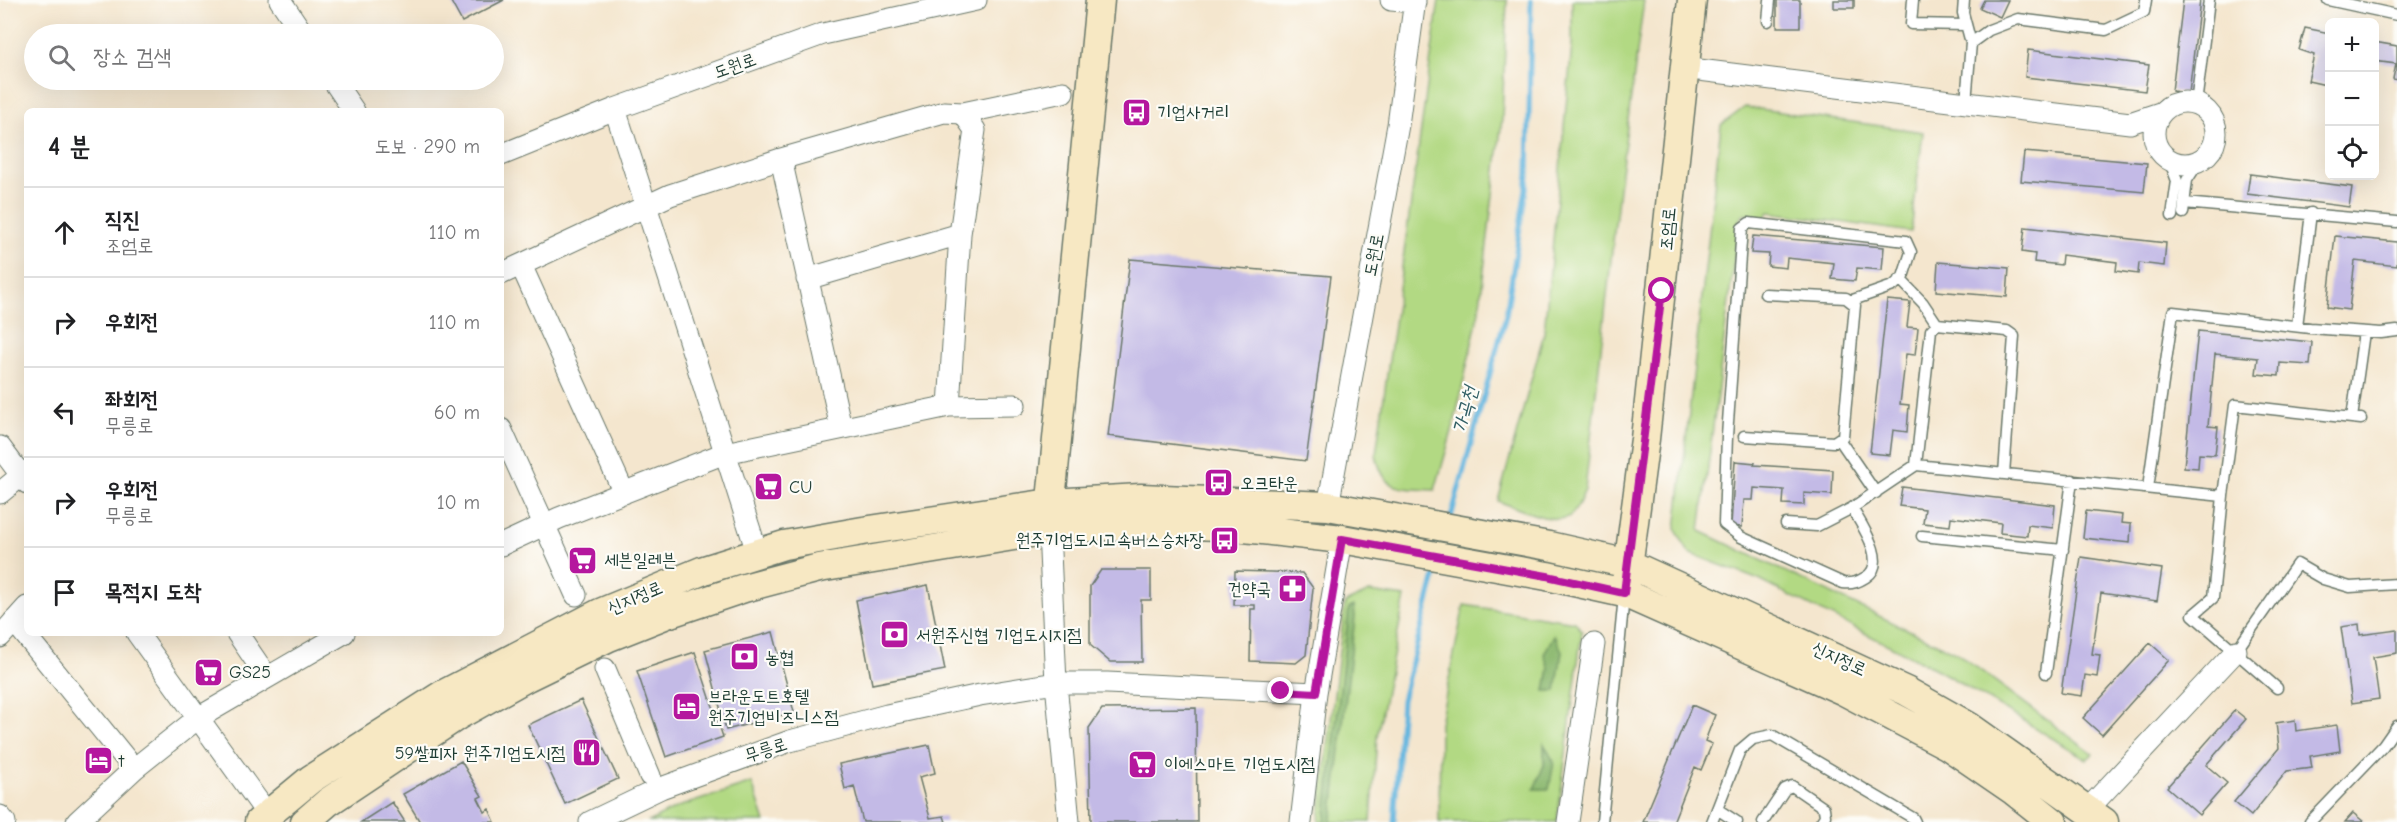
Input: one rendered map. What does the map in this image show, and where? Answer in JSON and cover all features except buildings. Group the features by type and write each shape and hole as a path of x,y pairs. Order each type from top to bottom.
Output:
{"street":[{"path":"280,0 296,24"},
{"name":"도원로","path":"504,154 615,109 823,34 929,5 976,0"},
{"path":"1069,822 1056,683 1050,516 1100,0"},
{"name":"도원로","path":"1342,508 1415,1 1391,0"},
{"name":"조엄로","path":"1624,593 1663,280 1683,68 1692,0"},
{"path":"1683,68 2130,123 2160,113 2177,103 2196,104 2211,116 2215,135 2208,153 2200,160 2179,163 2161,153 2154,133 2160,113"},
{"path":"340,90 352,108"},
{"path":"504,273 670,195 781,159 944,112 963,113 1063,92"},
{"path":"615,109 757,552"},
{"path":"949,406 960,234 975,130 963,113"},
{"path":"2130,123 2156,143"},
{"path":"781,159 841,428"},
{"path":"807,279 960,234"},
{"path":"521,265 624,493"},
{"path":"504,544 551,521 725,453 949,406 1015,405"},
{"path":"504,435 551,521 576,595"},
{"path":"0,447 24,475"},
{"path":"0,493 24,477"},
{"name":"신지정로","path":"267,820 311,779 442,695 600,613 649,591 757,552 863,531 1050,516 1141,498 1342,508 1549,546 1629,564 1906,691 1968,726 2090,818"},
{"path":"305,822 328,802 456,716 527,676 667,614 744,588 819,568 1050,516"},
{"name":"신지정로","path":"1050,516 1136,524 1226,526 1342,539 1547,576 1624,593 1844,692 1947,745 2014,791 2053,822"},
{"path":"1301,822 1316,693 1342,539"},
{"path":"0,638 20,614"},
{"path":"36,636 134,769"},
{"path":"139,636 198,717 267,820"},
{"path":"239,636 267,677"},
{"path":"77,822 134,769 198,717 339,636"},
{"path":"1568,822 1594,644"},
{"path":"2090,818 2236,651"},
{"path":"605,669 651,776"},
{"name":"무릉로","path":"590,822 661,788 790,741 898,713 980,695 1056,683 1107,683 1316,693"},
{"path":"0,816 5,822"}],"lane":[{"path":"1768,21 1770,0"},
{"path":"1913,0 1911,24 1966,25"},
{"path":"1964,0 1963,13 1971,43 1966,102"},
{"path":"1971,43 1989,30 2018,19 2106,30 2144,12 2146,0"},
{"path":"2196,104 2209,0"},
{"path":"2328,0 2397,15"},
{"path":"2169,159 2177,181 2180,211"},
{"path":"2180,211 2187,180 2200,160"},
{"path":"2180,211 2311,213 2397,222"},
{"path":"2297,326 2311,213"},
{"path":"1850,301 1893,286 1903,277 1911,252 1906,242 1749,223 1742,228 1724,524 1741,537 1844,584 1852,584 1870,576 1875,567 1872,545 1852,508"},
{"path":"1900,279 1923,303 1937,324"},
{"path":"1744,436 1834,442 1843,436 1855,305 1846,298 1765,294"},
{"path":"2148,488 2173,312 2364,332 2397,331"},
{"path":"1916,465 1931,330 1937,324"},
{"path":"1937,324 2007,331 2014,336 2004,474"},
{"path":"2277,688 2193,615 2213,598 2235,405 2356,419 2364,332"},
{"path":"1839,439 1876,493"},
{"path":"1785,524 1817,526 1852,508 1916,465 2223,496"},
{"path":"2046,673 2072,480"},
{"path":"1922,536 2063,550"},
{"path":"2236,651 2297,564 2323,579 2350,587 2397,584"},
{"path":"1602,822 1624,593"},
{"path":"2310,822 2383,746 2397,726"},
{"path":"1712,822 1740,750 1753,739 1772,735 1912,818 1915,822"},
{"path":"1763,822 1785,789 1791,786 1824,807 1825,816 1821,822"},
{"path":"1717,809 1737,822"}],"green space":[{"path":"1439,0 1507,0 1502,119 1479,312 1454,424 1435,490 1404,488 1389,482 1379,467 1376,454"},
{"path":"1572,0 1644,0 1620,180 1585,490 1571,515 1556,519 1535,515 1498,501 1544,333 1572,45"},
{"path":"1745,107 1923,132 1911,232 1769,212 1763,219 1744,214 1739,220 1700,531 1957,653 2093,754 2087,759 1940,671 1759,580 1689,553 1676,530 1721,125"},
{"path":"1369,592 1405,597 1377,736 1371,822 1319,822 1345,603"},
{"path":"1464,605 1575,622 1582,631 1557,822 1439,822 1440,723"},
{"path":"1354,606 1355,617 1333,812 1331,822 1325,822 1349,608"},
{"path":"1554,635 1562,651 1556,691 1545,691 1549,668 1544,654"},
{"path":"1544,744 1554,762 1549,789 1534,789 1544,765"},
{"path":"752,783 765,822 648,822 678,807"}],"waterway":[{"name":"가곡천","path":"1450,521 1506,315 1528,176 1531,0"},
{"name":"가곡천","path":"1394,822 1402,700 1438,565"}],"place":[{"name":"기업사거리","path":"1136,112"},
{"name":"오크타운","path":"1219,483"},
{"name":"CU","path":"768,487"},
{"name":"원주기업도시고속버스승차장","path":"1225,540"},
{"name":"세븐일레븐","path":"583,560"},
{"name":"건약국","path":"1292,589"},
{"name":"서원주신협 기업도시지점","path":"895,635"},
{"name":"농협","path":"744,657"},
{"name":"GS25","path":"208,672"},
{"name":"브라운도트호텔 원주기업비즈니스점","path":"687,706"},
{"name":"59쌀피자 원주기업도시점","path":"586,753"},
{"name":"t","path":"98,761"},
{"name":"이에스마트 기업도시점","path":"1143,764"}],"route":[{"path":"1281,691 1316,693 1342,539 1547,576 1624,593 1662,291"}]}
